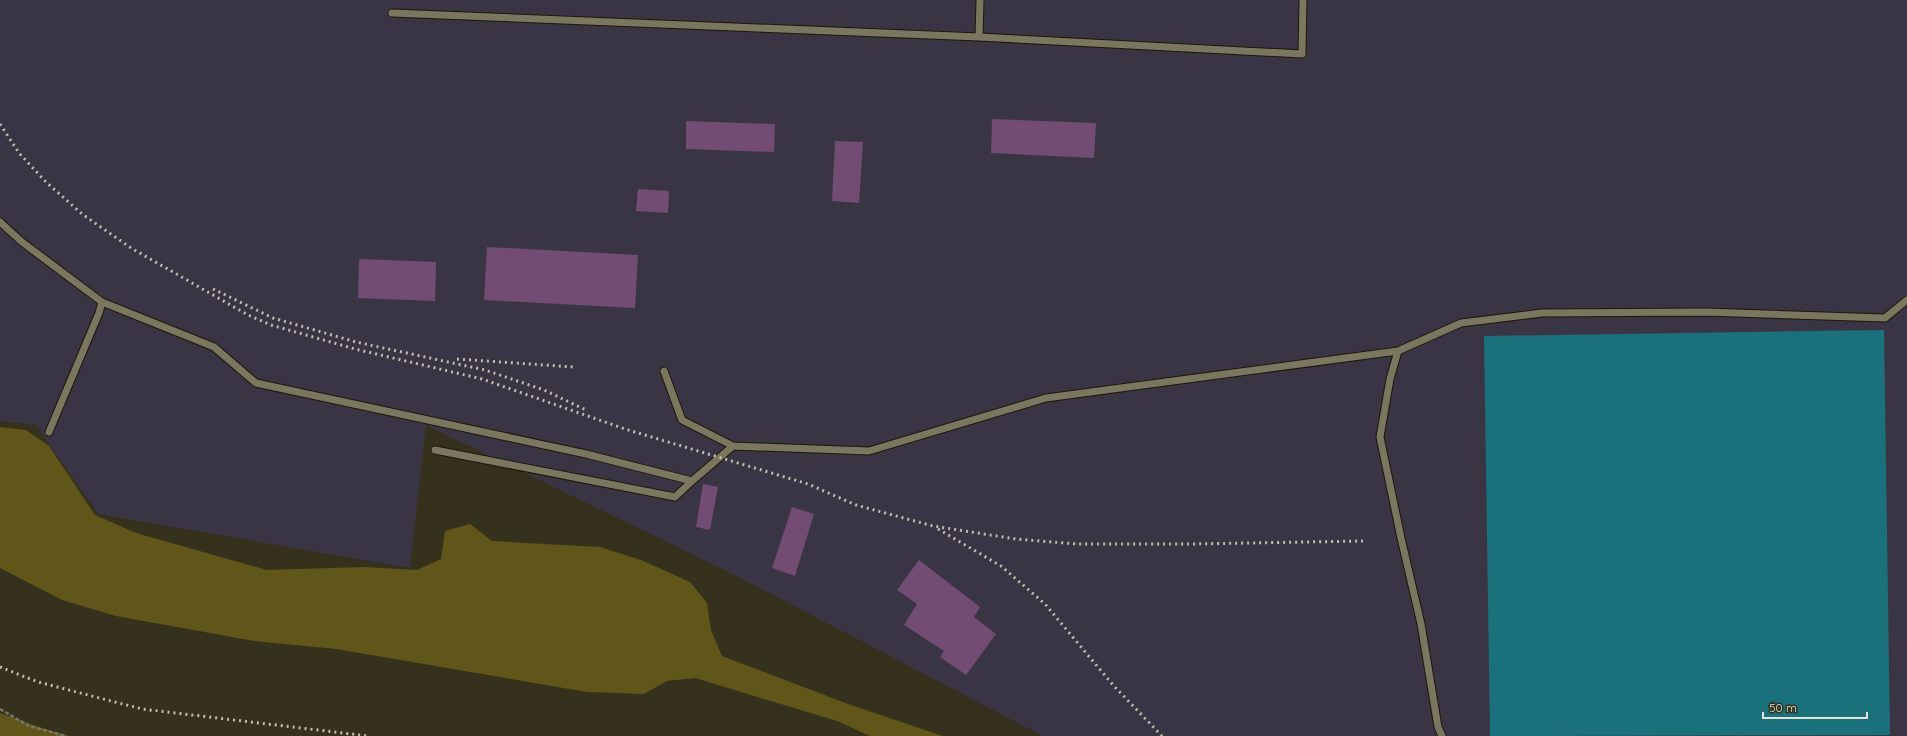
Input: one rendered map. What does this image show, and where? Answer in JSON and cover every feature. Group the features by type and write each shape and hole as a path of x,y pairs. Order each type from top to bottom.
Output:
{"lane":[{"path":"979,37 980,0"},
{"path":"392,13 979,37 1302,54 1303,0"},
{"path":"0,222 22,242 102,302 214,347 256,383 586,454 692,481"},
{"path":"664,371 682,420 733,446 868,451 1046,398 1398,351 1461,323 1542,313 1706,312 1885,318 1907,300"},
{"path":"49,432 99,313 102,302"},
{"path":"1398,351 1390,379 1380,437 1421,624 1438,727 1442,736"},
{"path":"435,450 675,497 733,446"}],"path":[{"path":"0,709 29,726 66,736"}],"shaded area":[{"path":"0,0 1907,0 1907,736 1043,736 733,574 426,425 410,568 98,514 36,425 0,421"},
{"path":"0,427 26,430 49,446 95,515 136,533 267,570 364,567 417,570 441,559 445,531 470,524 492,541 600,547 641,560 690,582 707,603 711,630 722,656 848,704 943,736 870,736 837,721 695,678 667,681 644,694 587,692 336,649 254,641 116,616 62,600 0,568"},
{"path":"0,713 42,728 69,736 0,736"}],"water":[{"path":"1884,330 1890,735 1490,736 1484,336"}],"building":[{"path":"992,119 1096,123 1094,158 991,153"},
{"path":"686,121 775,124 774,152 686,149"},
{"path":"835,141 863,142 859,203 832,201"},
{"path":"638,189 669,191 668,213 636,211"},
{"path":"487,247 638,255 635,308 484,300"},
{"path":"359,259 436,262 435,301 358,298"},
{"path":"703,484 718,487 710,530 696,527"},
{"path":"792,507 814,514 795,576 772,568"},
{"path":"919,560 980,607 974,617 996,634 966,675 940,657 944,651 904,625 917,604 897,590"}],"railway":[{"path":"0,124 19,153 46,182 82,214 131,248 248,315 271,325 355,349 482,379 625,429 808,484 856,505 933,526 1016,539 1077,544 1363,541"},
{"path":"213,289 273,318 356,342 485,370 544,390 586,410"},
{"path":"457,359 573,367"},
{"path":"938,529 1001,566 1045,604 1113,685 1162,736"},
{"path":"0,667 38,682 142,709 368,736"}]}
